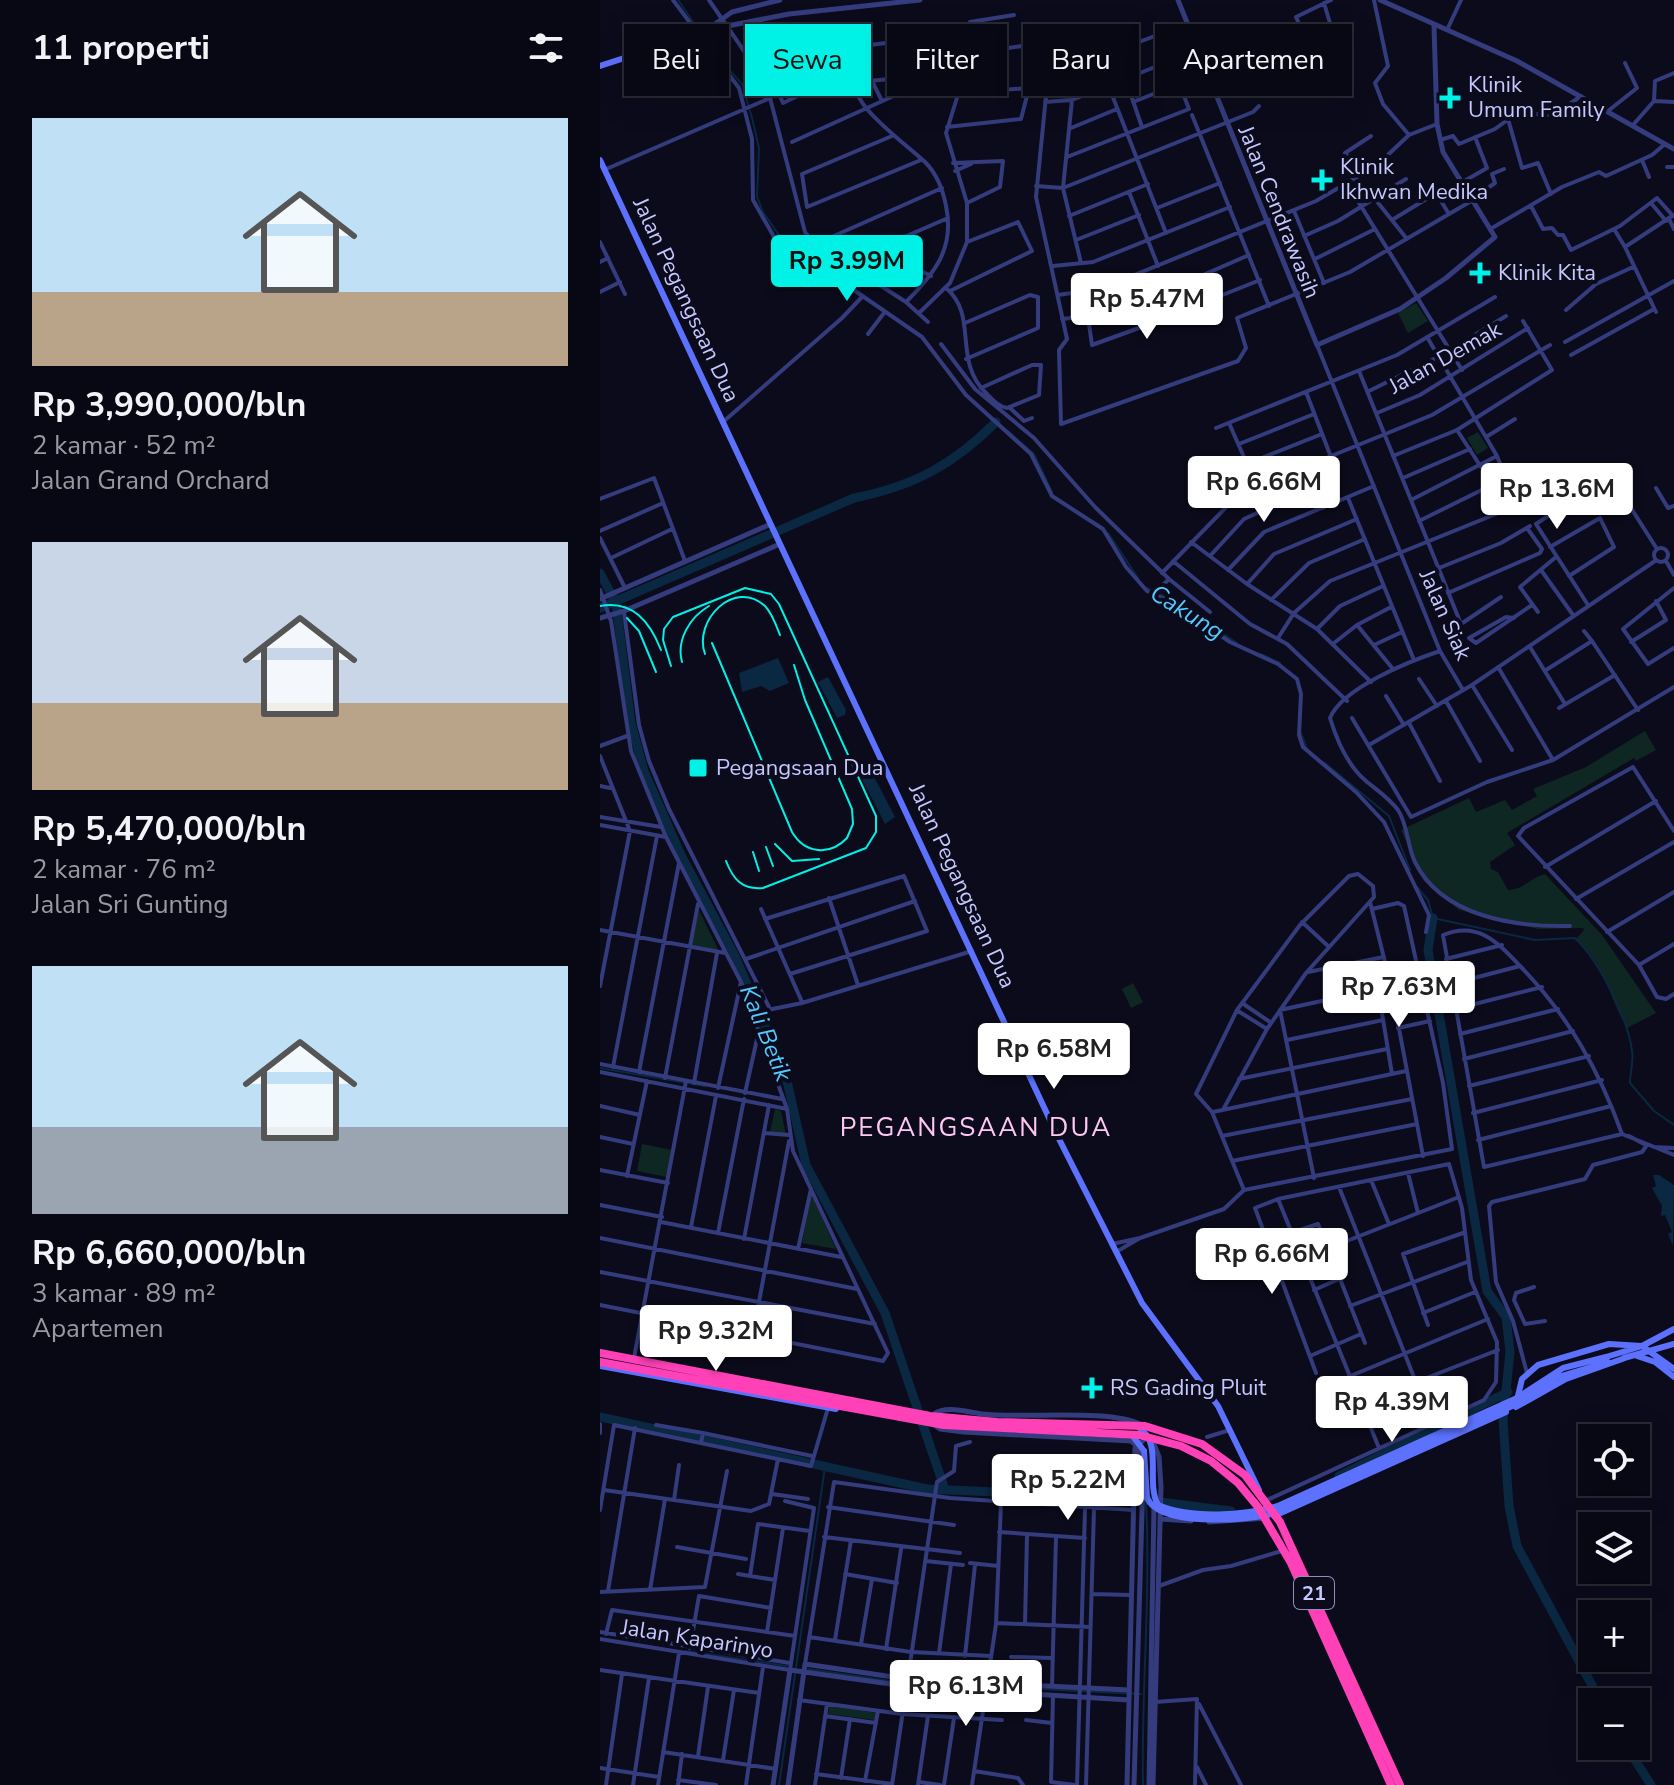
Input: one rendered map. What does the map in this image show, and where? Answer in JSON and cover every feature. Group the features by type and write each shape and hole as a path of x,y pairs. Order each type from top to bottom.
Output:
{"highway":[{"name":"21","path":"600,1351 906,1412 997,1422 1145,1426 1202,1444 1245,1475 1280,1522 1401,1785"},
{"name":"21","path":"600,1364 944,1425 1139,1435 1170,1442 1201,1455 1238,1483 1276,1536 1391,1785"}],"main road":[{"path":"600,66 624,58"},
{"name":"Jalan Pegangsaan Dua","path":"600,160 1057,1135 1142,1303 1202,1382 1230,1430 1401,1785"},
{"path":"600,1364 887,1417 944,1424 1132,1435 1144,1451 1147,1498 1154,1509 1168,1515 1237,1520 1283,1510 1519,1403 1558,1377 1642,1346 1674,1329"},
{"path":"1516,1407 1519,1387 1527,1373 1546,1361 1609,1344 1642,1346 1674,1369"},
{"path":"600,1351 934,1414 1011,1422 1138,1426 1150,1440 1152,1487 1158,1505 1175,1510 1237,1514 1280,1505 1517,1398 1563,1368 1625,1358 1674,1344"},
{"path":"1634,1356 1652,1360 1674,1377"},
{"path":"1274,1516 1508,1411 1566,1379 1625,1358"},
{"path":"1527,1373 1531,1393 1539,1395"},
{"path":"887,1417 893,1405"}],"street":[{"path":"673,0 713,56 734,79 746,108 752,139 752,196 775,241 797,266 844,284 922,337 966,395 1032,455 1052,497 1103,529 1126,567 1147,591 1175,604 1230,642 1278,664 1297,679 1301,694 1299,735 1303,747 1356,792 1384,822 1429,915 1426,932"},
{"path":"709,0 726,24"},
{"path":"714,24 721,18 780,0"},
{"path":"729,26 920,0"},
{"name":"Jalan Cendrawasih","path":"1178,0 1187,24"},
{"path":"1298,24 1299,14 1331,0"},
{"path":"1377,0 1517,61 1674,149"},
{"path":"1377,0 1388,66 1375,83 1383,104 1409,135"},
{"path":"1447,30 1461,0"},
{"path":"1324,3 1330,24"},
{"path":"973,24 973,20 1014,15"},
{"path":"1317,345 1374,323 1418,298 1495,237 1445,157 1440,141 1434,26"},
{"path":"729,27 745,50"},
{"path":"1608,111 1637,88 1625,63"},
{"path":"1633,125 1654,101 1655,81 1674,73"},
{"path":"871,83 882,101"},
{"path":"947,127 1020,119 1026,103 1027,86 1007,88"},
{"path":"1133,102 1155,93"},
{"path":"781,96 783,103 798,96"},
{"path":"858,96 892,136 921,160 942,188 949,217 947,247 931,276 906,302"},
{"path":"792,142 894,96"},
{"path":"957,96 947,127 955,171 967,203 967,242 948,289 965,323 966,359 981,388 1000,406 1009,407 1039,395 1041,365 981,388"},
{"path":"1046,96 1036,186 1039,223 1053,266 1067,339 1059,350 1060,423 1238,361 1246,348 1237,318 1324,283 1390,250 1473,199 1495,183 1492,174 1504,169"},
{"path":"1045,102 1082,96"},
{"path":"1112,96 1166,233"},
{"path":"1131,96 1142,127"},
{"path":"1067,157 1189,109 1184,96"},
{"name":"Jalan Cendrawasih","path":"1215,96 1317,345"},
{"path":"1440,141 1453,136 1459,144 1500,126 1517,113 1549,116 1581,96"},
{"path":"604,170 770,98 805,232 814,243 906,302 928,322"},
{"path":"1072,100 1063,188 1082,264"},
{"path":"1654,101 1674,102"},
{"path":"1036,186 1063,188 1226,123 1259,106"},
{"path":"1070,129 1117,109"},
{"path":"1192,115 1269,306"},
{"path":"1508,118 1522,168 1538,163 1551,194"},
{"path":"1058,295 1095,291 1294,211 1348,185 1385,158 1409,135 1437,124"},
{"path":"892,136 802,174 806,205 811,207 921,160"},
{"path":"1363,175 1345,152 1371,136"},
{"path":"1461,183 1487,168 1475,137"},
{"path":"1492,228 1586,176 1601,171 1606,176 1642,160 1665,144"},
{"path":"953,163 1002,159 998,189 967,203"},
{"path":"1642,160 1649,177"},
{"path":"955,171 977,161"},
{"path":"1667,167 1674,167"},
{"path":"1304,236 1361,208 1406,179"},
{"path":"1157,208 1220,183"},
{"path":"1069,216 1148,184"},
{"path":"1348,185 1462,370"},
{"path":"942,188 828,237 858,257 949,217"},
{"path":"1129,192 1158,266"},
{"path":"1392,220 1435,193 1449,214"},
{"path":"1531,206 1543,229 1552,228 1557,235 1563,235 1571,250 1614,229 1659,198 1674,229"},
{"path":"1375,199 1407,239"},
{"path":"1651,203 1670,218"},
{"path":"1053,266 1082,264 1230,207"},
{"path":"1294,211 1324,283"},
{"path":"1076,240 1139,215"},
{"path":"1625,247 1670,218"},
{"path":"919,313 948,289 1029,255 1032,251 1028,237 1018,222 967,242"},
{"path":"1315,259 1375,229"},
{"path":"1571,355 1655,310 1614,229"},
{"path":"600,242 625,294"},
{"path":"1249,255 1187,282 1188,288 1200,300 1210,300 1260,280"},
{"path":"600,262 608,258"},
{"path":"1566,310 1596,284 1633,267"},
{"path":"896,281 921,271 931,276"},
{"path":"1565,342 1674,281"},
{"path":"600,292 620,282"},
{"path":"965,323 1035,294 1039,308 1038,328 966,359"},
{"path":"723,422 842,318 861,297"},
{"path":"1216,428 1359,371 1427,337 1495,297"},
{"path":"1062,319 1088,317 1153,298 1160,321 1089,344 1088,317"},
{"path":"1210,300 1217,315"},
{"path":"868,334 884,313"},
{"path":"1450,350 1506,316"},
{"path":"1393,456 1457,430 1553,369 1523,321"},
{"name":"Jalan Demak","path":"1376,413 1420,395 1528,328"},
{"path":"1419,521 1506,478 1497,456 1427,337"},
{"path":"941,344 975,389 1038,442 1066,478 1162,573 1210,612"},
{"name":"Jalan Siak","path":"1317,345 1440,651 1463,690"},
{"path":"1162,573 1240,493 1432,415 1550,345"},
{"path":"1368,391 1438,357"},
{"path":"1359,371 1463,625 1501,597"},
{"path":"1306,392 1331,457"},
{"path":"1009,407 1024,421 1032,418"},
{"path":"1239,444 1314,414"},
{"path":"1486,437 1515,419"},
{"path":"1229,423 1247,464"},
{"path":"1457,430 1481,467"},
{"path":"1240,493 1230,471 1322,434"},
{"path":"1402,478 1470,449"},
{"path":"1411,500 1481,467 1497,456"},
{"path":"1306,466 1323,508"},
{"path":"1588,605 1536,524 1610,475 1657,549 1655,561"},
{"path":"600,499 652,477 685,561"},
{"path":"1228,570 1259,535 1374,486"},
{"path":"1210,556 1244,519 1314,487"},
{"path":"1656,488 1668,508 1674,506"},
{"path":"1348,498 1414,660"},
{"path":"600,531 663,503"},
{"path":"1401,552 1508,506"},
{"path":"1550,547 1600,518 1614,547 1569,576"},
{"path":"1247,584 1274,554 1357,519"},
{"path":"604,598 772,524"},
{"path":"1439,568 1529,527 1542,549 1540,553 1448,593"},
{"path":"611,558 672,529"},
{"path":"600,538 625,588"},
{"path":"1271,600 1309,563 1365,539"},
{"path":"600,618 609,613 622,612 780,542"},
{"path":"1191,542 1247,584 1317,629 1371,682"},
{"path":"1657,549 1667,550 1674,545"},
{"path":"1667,550 1666,561 1674,575"},
{"name":"Jalan Siak","path":"1278,638 1294,613 1319,588 1401,552"},
{"path":"1538,612 1520,587 1556,557"},
{"path":"1173,561 1250,624 1278,638 1316,668 1347,701"},
{"path":"1369,745 1472,685 1655,561 1666,561"},
{"path":"1541,570 1573,615"},
{"path":"1158,590 1169,579"},
{"path":"1317,629 1340,606 1383,586"},
{"path":"1674,588 1624,627 1648,664 1674,648"},
{"path":"600,590 609,613 627,736 661,827 741,982 785,1104 790,1137 841,1257 888,1353 883,1361 600,1305"},
{"path":"1631,642 1666,620 1656,601"},
{"path":"1514,618 1506,617 1469,638 1474,644 1514,618 1532,605"},
{"path":"1334,643 1357,625 1391,607"},
{"path":"622,612 639,725 649,761 669,809 768,1007"},
{"path":"1357,625 1393,669"},
{"path":"1584,631 1638,710"},
{"path":"1374,645 1402,632"},
{"path":"1546,670 1592,641"},
{"path":"1530,647 1565,704"},
{"path":"1440,651 1393,669 1347,701 1330,718 1340,743 1355,769 1399,812 1406,843 1431,886 1465,909 1526,926 1570,926"},
{"path":"1498,667 1553,760"},
{"path":"1559,708 1615,675"},
{"path":"1419,679 1437,706"},
{"path":"1472,685 1512,750"},
{"path":"1352,718 1411,817 1487,782 1553,760 1674,687"},
{"path":"1386,696 1407,724 1440,781"},
{"path":"1446,701 1480,761"},
{"path":"600,746 627,736"},
{"path":"600,756 610,788 630,831 600,986"},
{"path":"1674,831 1633,767 1519,833 1519,840 1639,965 1661,1000 1674,994"},
{"path":"600,786 610,788"},
{"path":"1545,867 1656,801"},
{"path":"600,817 661,827"},
{"path":"600,825 666,837"},
{"path":"613,1067 657,836"},
{"path":"1575,899 1674,842"},
{"path":"639,1072 679,863"},
{"path":"1224,1108 1267,1029 1306,973 1370,902 1375,891 1363,877 1353,875 1302,922 1237,1010 1196,1094 1212,1112 1244,1190"},
{"path":"765,919 904,876 927,931 790,974"},
{"path":"1607,932 1674,892"},
{"path":"829,898 858,985"},
{"path":"747,961 778,947 915,901"},
{"path":"665,1078 699,902"},
{"path":"1370,902 1391,986 1423,1156"},
{"path":"1116,1252 1140,1238 1230,1204 1244,1190 1448,1151 1453,1145 1404,906 1398,903 1372,909"},
{"path":"761,909 802,1003"},
{"path":"1302,922 1328,946"},
{"path":"600,930 725,953"},
{"path":"1622,1134 1602,1080 1589,1056 1542,987 1493,938 1459,930 1445,934 1446,959 1482,1164 1489,1169 1622,1134 1674,1155"},
{"path":"1639,965 1674,944"},
{"path":"1446,959 1502,945"},
{"path":"754,1013 768,1007 802,1003 972,951"},
{"path":"694,1083 717,953"},
{"path":"1306,973 1384,957"},
{"path":"1451,984 1520,966"},
{"path":"718,1088 741,982"},
{"path":"1280,1010 1391,986"},
{"path":"1455,1009 1542,987"},
{"path":"1378,989 1392,1074"},
{"path":"1242,1003 1271,1023"},
{"path":"1459,1035 1558,1009"},
{"path":"1237,1010 1267,1029"},
{"path":"1280,1010 1314,1178"},
{"path":"1287,1040 1383,1020"},
{"path":"1398,1028 1430,1021"},
{"path":"718,1233 759,1028"},
{"path":"1464,1059 1573,1031"},
{"path":"1239,1079 1387,1049"},
{"path":"1469,1086 1589,1056"},
{"path":"600,1064 665,1078 716,1095 744,1096 785,1104"},
{"path":"1212,1112 1406,1071"},
{"path":"600,1072 647,1081 694,1083 769,1105 785,1104"},
{"path":"1473,1113 1602,1080"},
{"path":"627,1176 647,1081"},
{"path":"631,1372 685,1085"},
{"path":"691,1227 716,1095"},
{"path":"1222,1136 1412,1099"},
{"path":"744,1239 769,1105"},
{"path":"600,1106 640,1115"},
{"path":"1478,1140 1612,1106"},
{"path":"1232,1161 1417,1124"},
{"path":"764,1133 790,1137"},
{"path":"600,1137 633,1144"},
{"path":"750,1350 790,1137"},
{"path":"1527,1373 1513,1321 1496,1282 1489,1206 1492,1202 1585,1179 1590,1167 1642,1152 1651,1146 1674,1148"},
{"path":"1267,1504 1484,1400 1496,1382 1498,1350 1475,1292 1467,1262 1459,1197 1449,1164 1278,1199 1255,1210 1316,1373"},
{"path":"600,1170 669,1183"},
{"path":"1408,1173 1418,1213"},
{"path":"1371,1180 1389,1224"},
{"path":"1338,1186 1432,1423"},
{"path":"798,1249 811,1188"},
{"path":"1265,1273 1459,1197"},
{"path":"1278,1199 1335,1346 1379,1448"},
{"path":"600,1205 744,1239 841,1257"},
{"path":"1291,1233 1318,1224 1328,1248"},
{"path":"1428,1325 1403,1254 1463,1233"},
{"path":"600,1238 653,1251 858,1289"},
{"path":"1111,1242 1140,1238"},
{"path":"1350,1306 1467,1262"},
{"path":"1335,1266 1365,1343"},
{"path":"600,1272 875,1324"},
{"path":"1314,1290 1339,1279"},
{"path":"1534,1287 1513,1296 1528,1326 1545,1321"},
{"path":"1423,1313 1475,1292"},
{"path":"1513,1321 1522,1316"},
{"path":"1348,1377 1488,1319"},
{"path":"1310,1356 1361,1334"},
{"path":"1360,1404 1498,1350"},
{"path":"1168,1398 1202,1382"},
{"path":"812,1462 828,1408"},
{"path":"934,1414 949,1409 1005,1416 1134,1421 1151,1435 1156,1449 1161,1503 1132,1695 1127,1785"},
{"path":"1090,1439 1091,1418"},
{"path":"928,1422 940,1429 964,1432 1125,1440 1136,1445 1142,1459 1139,1497 1135,1508 1146,1587 1155,1702 1151,1785"},
{"path":"600,1424 600,1433"},
{"path":"656,1425 812,1462"},
{"path":"600,1510 613,1426 778,1459 812,1462"},
{"path":"607,1592 635,1428"},
{"path":"1207,1437 1230,1430"},
{"path":"701,1443 703,1434"},
{"path":"1136,1445 1151,1435"},
{"path":"816,1774 892,1785 937,1482 954,1471 954,1448 970,1442"},
{"path":"1156,1449 1154,1491 1158,1518"},
{"path":"604,1490 720,1508 755,1510 769,1504 778,1459"},
{"path":"674,1500 679,1465"},
{"path":"600,1592 705,1587 727,1471"},
{"path":"788,1785 834,1482 1001,1503 1085,1509 1135,1508"},
{"path":"772,1494 808,1499"},
{"path":"1139,1497 1143,1511 1151,1785"},
{"path":"650,1590 665,1499"},
{"path":"773,1785 814,1509 812,1505 785,1501"},
{"path":"972,1785 996,1623 1001,1503"},
{"path":"828,1507 954,1525"},
{"path":"1085,1509 1086,1785"},
{"path":"1053,1695 1051,1782 1076,1785 1085,1627 1091,1593 1094,1509"},
{"path":"1158,1518 1226,1523 1274,1516"},
{"path":"750,1576 758,1524 811,1531"},
{"path":"767,1632 784,1527"},
{"path":"999,1532 1085,1538"},
{"path":"1025,1624 1027,1535"},
{"path":"824,1537 960,1553"},
{"path":"1052,1686 1056,1537"},
{"path":"835,1640 851,1540"},
{"path":"677,1547 746,1559"},
{"path":"886,1649 902,1547"},
{"path":"1091,1593 1133,1595 1146,1587 1289,1548"},
{"path":"926,1561 963,1565"},
{"path":"939,1654 951,1564"},
{"path":"965,1656 972,1564 998,1566"},
{"path":"738,1574 775,1580"},
{"path":"845,1574 897,1583"},
{"path":"861,1644 872,1579"},
{"path":"1133,1595 1134,1785"},
{"path":"690,1648 699,1596 771,1608"},
{"path":"790,1663 603,1633 612,1610 795,1636"},
{"path":"996,1623 1085,1627"},
{"path":"809,1637 911,1652 991,1656"},
{"name":"Jalan Kaparinyo","path":"600,1639 791,1670"},
{"path":"658,1785 679,1652"},
{"path":"1011,1657 1053,1658"},
{"path":"746,1785 763,1667"},
{"path":"600,1670 759,1693"},
{"path":"791,1670 1053,1695 1088,1692 1132,1695"},
{"path":"606,1785 622,1674"},
{"path":"633,1785 649,1678"},
{"path":"698,1756 708,1686"},
{"path":"1014,1689 1052,1686 1080,1692"},
{"path":"723,1760 734,1690"},
{"path":"1155,1702 1194,1697 1241,1785"},
{"path":"799,1700 902,1714 1002,1720"},
{"path":"1195,1785 1198,1702"},
{"path":"815,1785 827,1704"},
{"path":"865,1781 878,1711"},
{"path":"825,1716 876,1723"},
{"path":"928,1716 918,1784 942,1785 954,1718"},
{"path":"841,1778 850,1719"},
{"path":"1026,1720 1052,1723"},
{"path":"663,1752 776,1769"},
{"path":"682,1754 678,1782 716,1785"},
{"path":"1196,1764 1206,1785"},
{"path":"600,1768 659,1777"},
{"path":"974,1771 1018,1778 1023,1785"}],"green space":[{"path":"1416,303 1428,321 1408,333 1398,313"},
{"path":"1478,432 1488,448 1477,455 1467,438"},
{"path":"1645,731 1656,750 1636,761 1634,758 1507,833 1515,845 1490,862 1491,869 1498,872 1508,890 1519,888 1545,874 1602,935 1656,1013 1627,1028 1593,958 1575,940 1583,928 1538,929 1459,910 1424,881 1401,830 1469,798 1476,812 1505,800 1512,810 1537,796 1533,789 1586,767"},
{"path":"699,910 719,951 691,946"},
{"path":"1133,983 1143,1002 1131,1008 1122,989"},
{"path":"775,1109 781,1111 786,1135 770,1132"},
{"path":"642,1144 672,1150 667,1177 637,1171"},
{"path":"811,1193 836,1249 802,1243"},
{"path":"830,1705 876,1713 875,1720 828,1714"}],"water":[{"path":"778,658 789,683 770,691 761,686 742,692 739,673"},
{"path":"828,677 846,710 845,715 837,718 818,682"},
{"path":"870,769 895,817 885,824 861,777"},
{"path":"1653,1175 1659,1175 1674,1185 1673,1246 1668,1234 1672,1232 1665,1215 1661,1216 1662,1206 1652,1188 1656,1186"}],"waterway":[{"name":"Cakung","path":"678,0 694,24"},
{"name":"Cakung","path":"729,69 742,84 752,118 759,148 757,197 763,212 794,257 841,281"},
{"path":"600,608 854,498 914,480 948,462 996,422"},
{"name":"Cakung","path":"1008,431 1034,454 1052,492"},
{"name":"Cakung","path":"1108,533 1138,578"},
{"name":"Kali Betik","path":"600,573 616,603 631,723 644,771 681,855 734,954 785,1072 806,1165 885,1313 945,1490"},
{"name":"Cakung","path":"1147,588 1178,603 1237,643"},
{"name":"Cakung","path":"1261,654 1280,663"},
{"name":"Cakung","path":"1301,733 1307,749"},
{"name":"Cakung","path":"1325,763 1389,816 1410,870"},
{"name":"Cakung","path":"1417,887 1428,900 1433,918 1535,940 1575,938 1603,975 1619,1007 1632,1055 1630,1083 1654,1111 1674,1125"},
{"path":"1433,918 1428,950 1487,1291 1506,1317 1510,1352 1503,1420 1509,1506 1517,1546 1593,1688"},
{"path":"600,1068 705,1086"},
{"path":"1339,1476 1508,1392"},
{"path":"600,1417 927,1489 1129,1498 1231,1511"},
{"path":"779,1785 825,1467"},
{"path":"1143,1785 1146,1503"},
{"path":"686,1651 787,1666"},
{"path":"808,1669 898,1682 1141,1694"},
{"path":"1635,1760 1651,1785"}],"tram line":[{"path":"671,666 663,640 664,629 673,617 745,588 771,594 779,604 876,816 876,832 866,848 763,888 749,887 739,882 726,861"},
{"path":"705,654 705,629 719,607 729,600 741,597 765,606 780,635"},
{"path":"600,606 622,606 639,615 661,650"},
{"path":"682,662 681,646 686,630 696,616 709,606"},
{"path":"627,618 639,631 656,672"},
{"path":"712,643 792,832 804,845 826,850 847,838 853,824 852,809 805,700 794,665"},
{"path":"775,844 792,861 819,859"},
{"path":"766,847 773,866"},
{"path":"753,852 759,871"}],"place":[{"name":"Klinik Umum Family","path":"1450,98"},
{"name":"Klinik Ikhwan Medika","path":"1322,180"},
{"name":"Klinik Kita","path":"1480,273"},
{"name":"Pegangsaan Dua","path":"698,768"},
{"name":"RS Gading Pluit","path":"1092,1388"}],"district":[{"name":"PEGANGSAAN DUA","path":"976,1127"}]}
